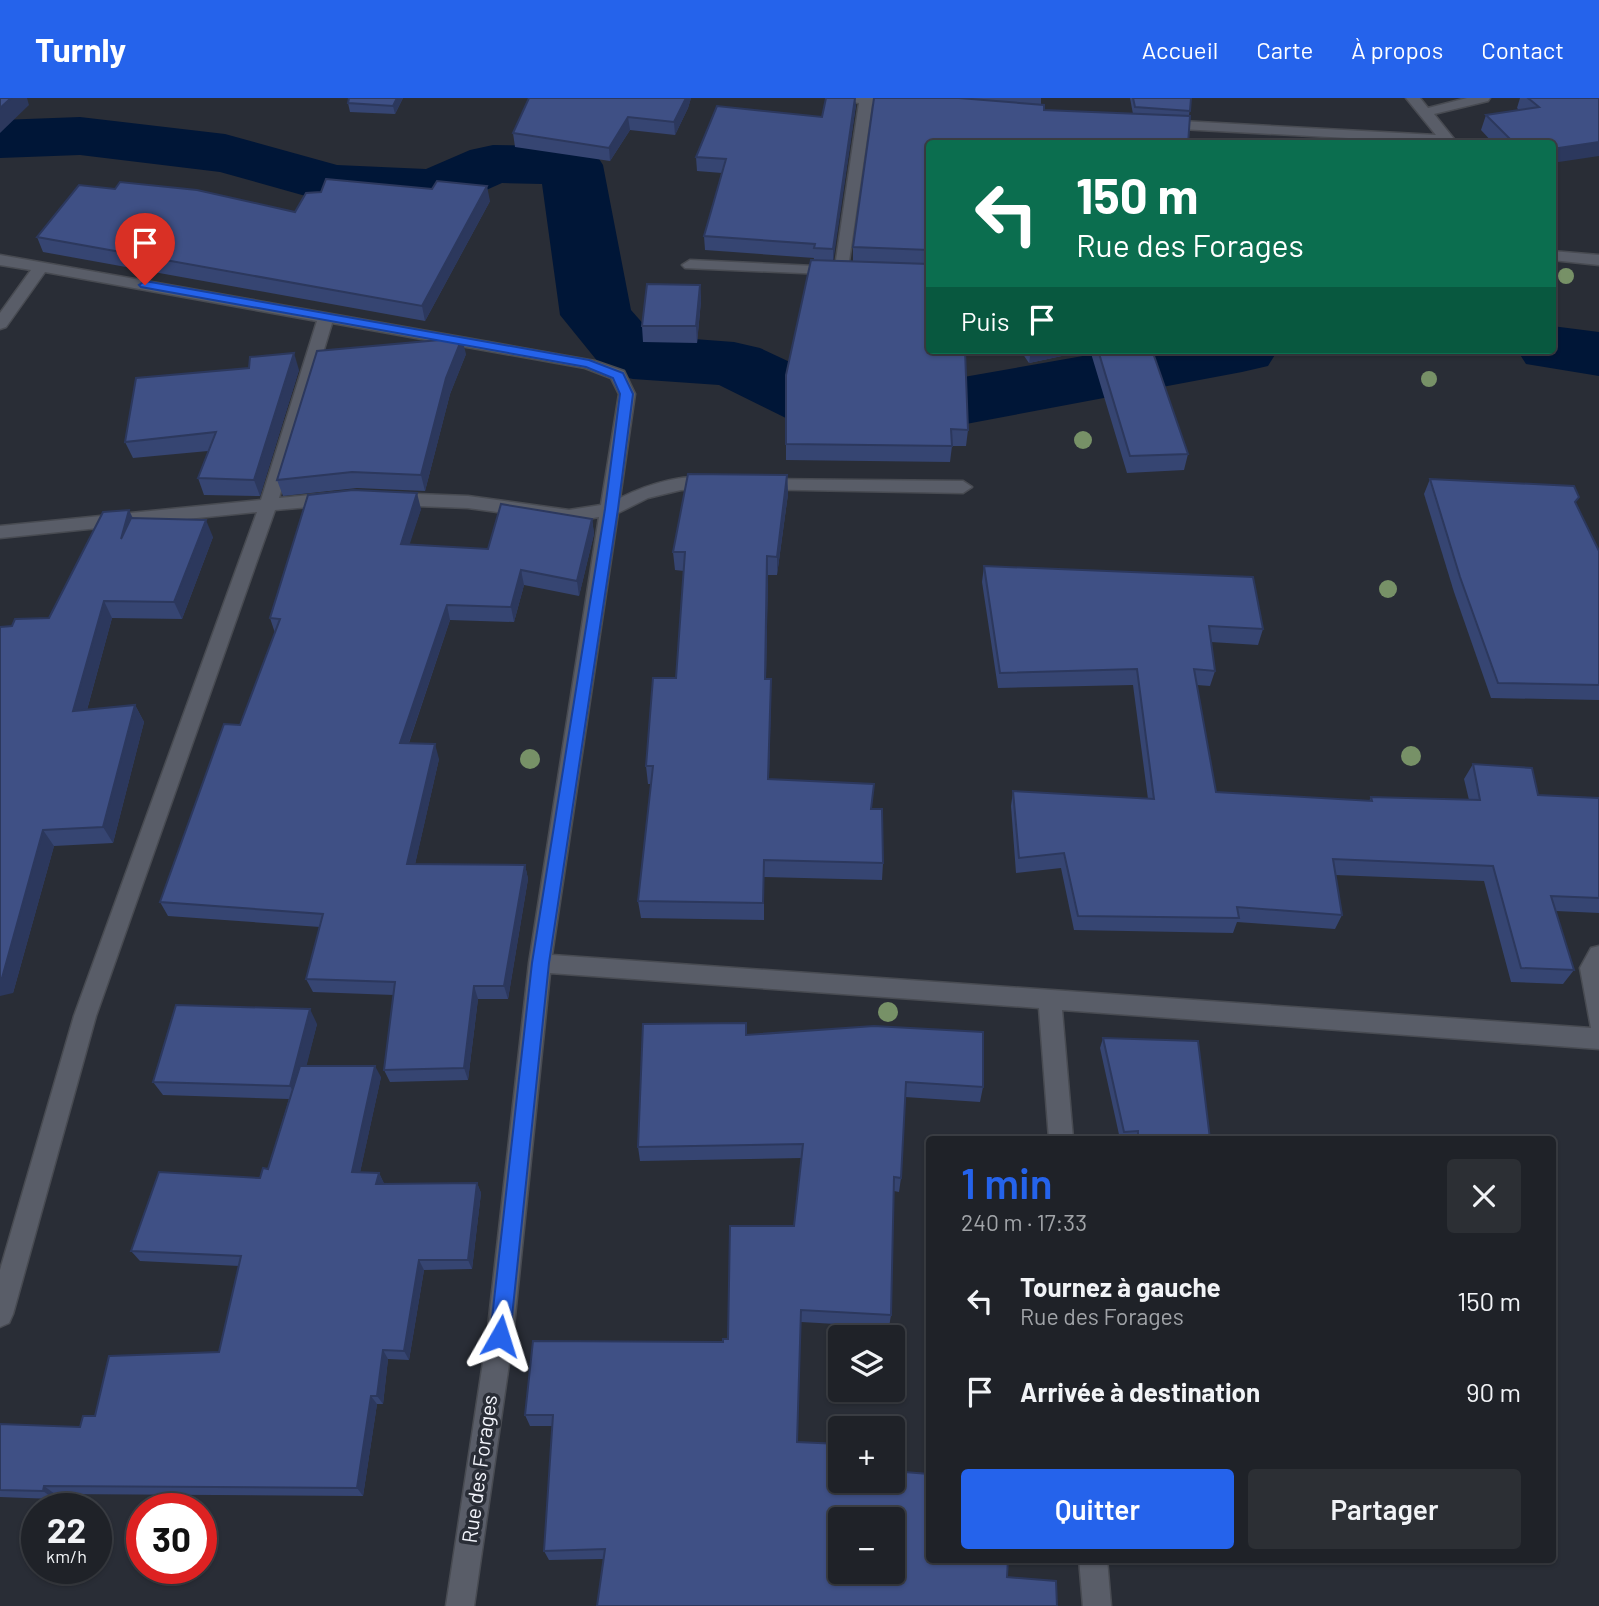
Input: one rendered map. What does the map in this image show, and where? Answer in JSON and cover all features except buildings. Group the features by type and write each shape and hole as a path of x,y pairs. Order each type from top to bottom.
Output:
{"street":[{"path":"1413,98 1427,111 1448,140"},
{"path":"1427,111 1483,98"},
{"path":"690,265 848,272 858,99 920,104"},
{"path":"1148,122 1419,140"},
{"path":"1556,255 1599,260"},
{"name":"Rue des Forages","path":"0,260 589,364 618,375 627,394 540,963 500,1336 460,1606"},
{"path":"0,324 41,267"},
{"path":"0,1314 85,1016 269,504 326,317"},
{"path":"371,498 468,502 569,516 611,509 642,494 681,484 962,488"},
{"path":"0,532 345,498"},
{"path":"1599,955 1591,968 1599,1021"},
{"path":"540,963 1599,1039"},
{"path":"1050,999 1061,1136"},
{"path":"1093,1563 1097,1606"}],"waterway":[{"path":"0,139 80,136 225,153 334,184 434,189 493,164 571,165 596,315 633,357 734,364 825,407 918,409 1220,354"},
{"path":"1556,349 1599,354"}],"route":[{"path":"145,285 589,364 618,375 627,394 540,963 500,1336"}]}
